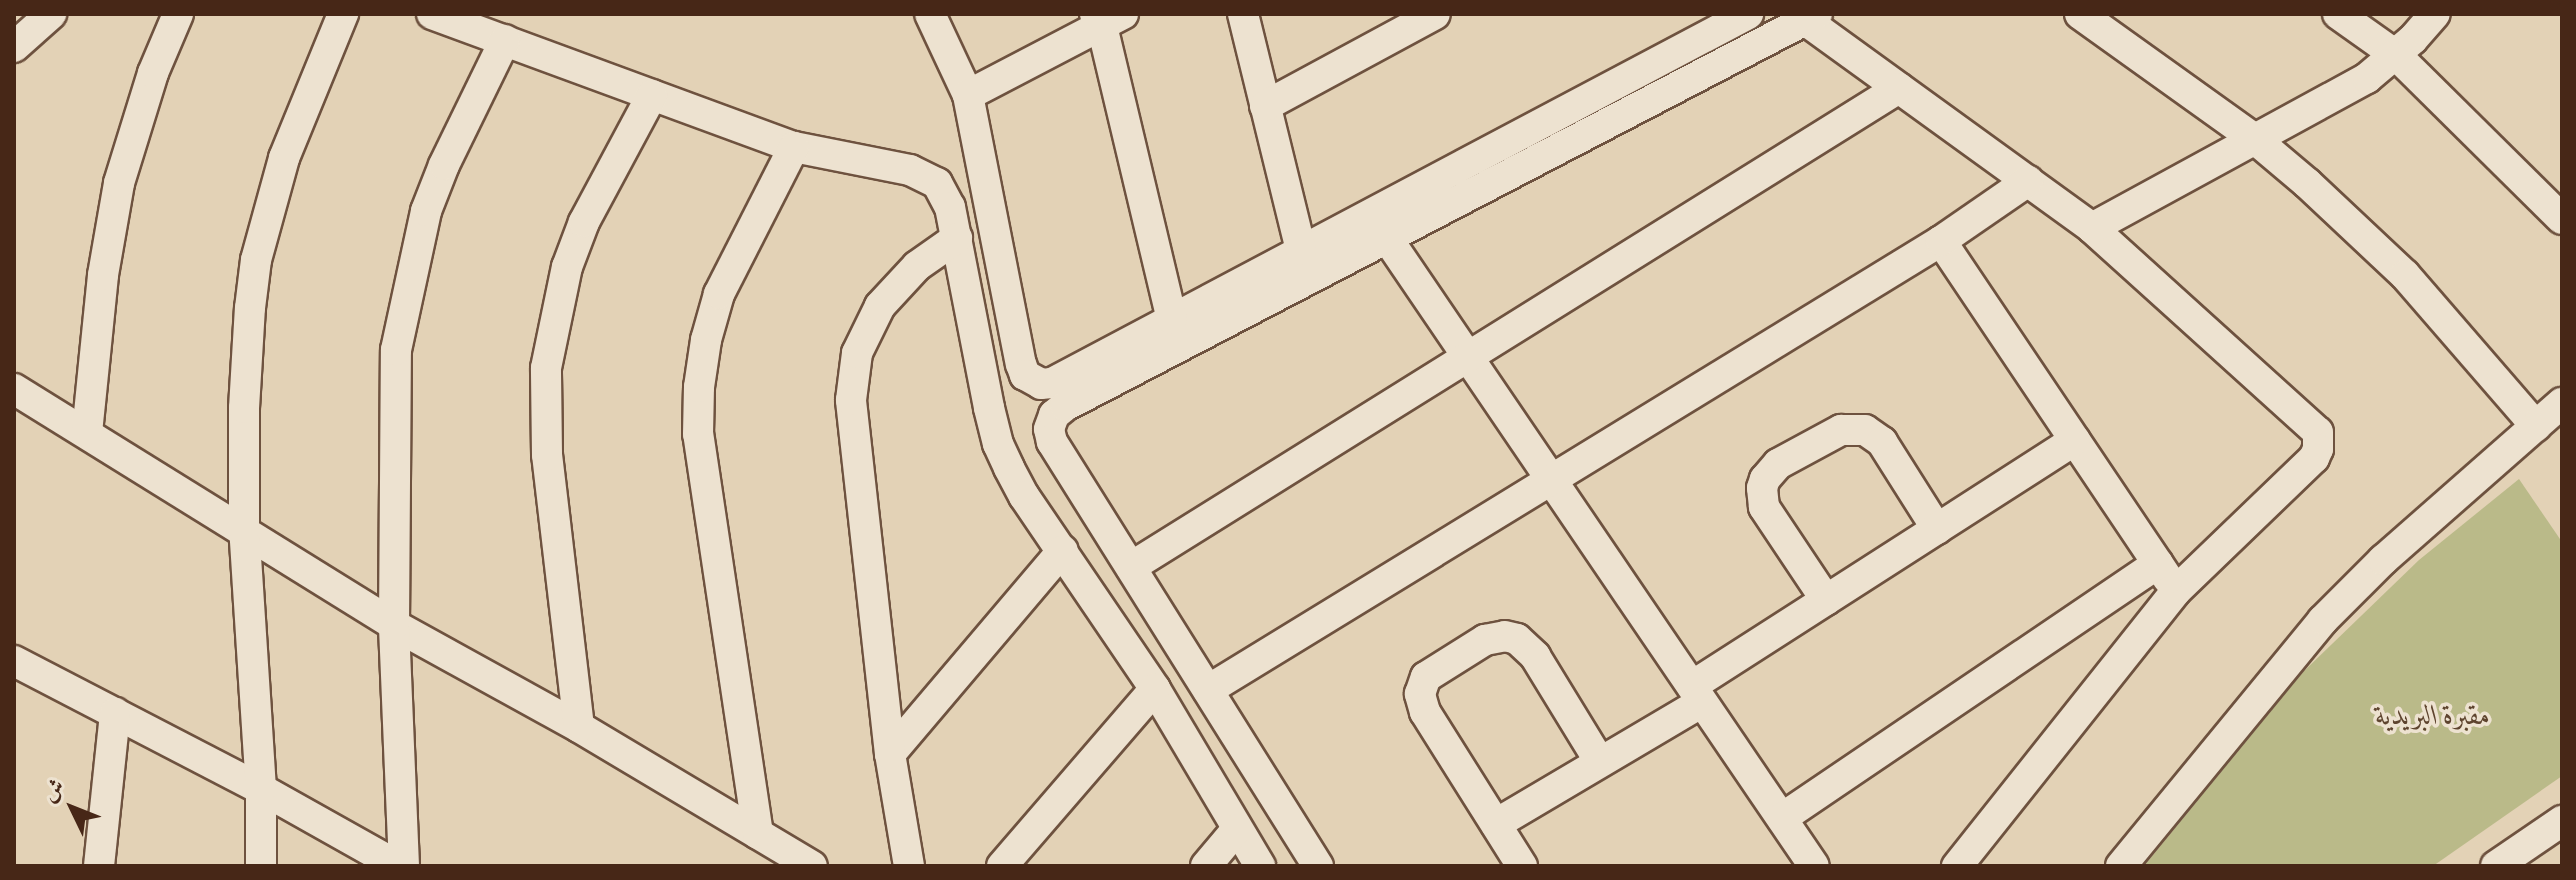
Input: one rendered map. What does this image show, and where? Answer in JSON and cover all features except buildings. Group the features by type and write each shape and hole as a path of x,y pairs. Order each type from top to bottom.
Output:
{"street":[{"path":"14,47 51,14"},
{"path":"87,433 103,275 119,183 153,73 178,14"},
{"path":"261,866 261,789 244,529 246,355 256,260 284,158 343,14"},
{"path":"432,14 794,147 910,170 930,178 947,197 998,444 1024,496 1155,689 1260,866"},
{"path":"930,14 968,95 1025,375 1041,384 1052,383 1748,14"},
{"path":"1243,14 1301,250"},
{"path":"1265,106 1435,14"},
{"path":"2080,14 2256,140 2405,275 2477,354 2536,426"},
{"path":"2338,14 2396,55 2562,219"},
{"path":"2092,228 2367,78 2396,55 2435,14"},
{"path":"1318,866 1052,442 1049,429 1054,415 1065,406 1811,17 1899,88 2092,228 2318,432 2314,458 2176,591 1957,866"},
{"path":"968,95 1107,18 1172,319"},
{"path":"401,866 394,625 396,350 403,306 426,211 444,165 505,40"},
{"path":"1131,567 1899,88"},
{"path":"579,727 547,455 546,368 567,267 584,222 652,95"},
{"path":"758,834 698,434 699,387 706,340 719,294 794,147"},
{"path":"1208,690 1941,241 2028,181"},
{"path":"909,866 890,754 851,400 853,375 865,332 888,296 917,266 957,238"},
{"path":"1387,238 1814,866"},
{"path":"1941,241 2176,591"},
{"path":"14,389 244,529 394,625 579,727 812,866"},
{"path":"2121,866 2323,620 2383,560 2562,403"},
{"path":"1826,600 1764,507 1762,488 1765,479 1778,464 1841,430 1865,430 1882,442 1937,529"},
{"path":"1496,824 1600,762 1826,600 2075,440"},
{"path":"890,754 1063,550"},
{"path":"1782,818 2158,563"},
{"path":"1522,866 1421,703 1422,685 1440,666 1493,637 1517,639 1535,656 1600,762"},
{"path":"14,661 261,789 401,866"},
{"path":"1002,866 1155,689"},
{"path":"99,866 115,713"},
{"path":"2496,866 2562,821"},
{"path":"1206,866 1237,829"}],"green space":[{"name":"مقبرة البريدية","path":"2519,479 2562,542 2562,776 2433,866 2144,866 2303,672 2419,560"}]}
